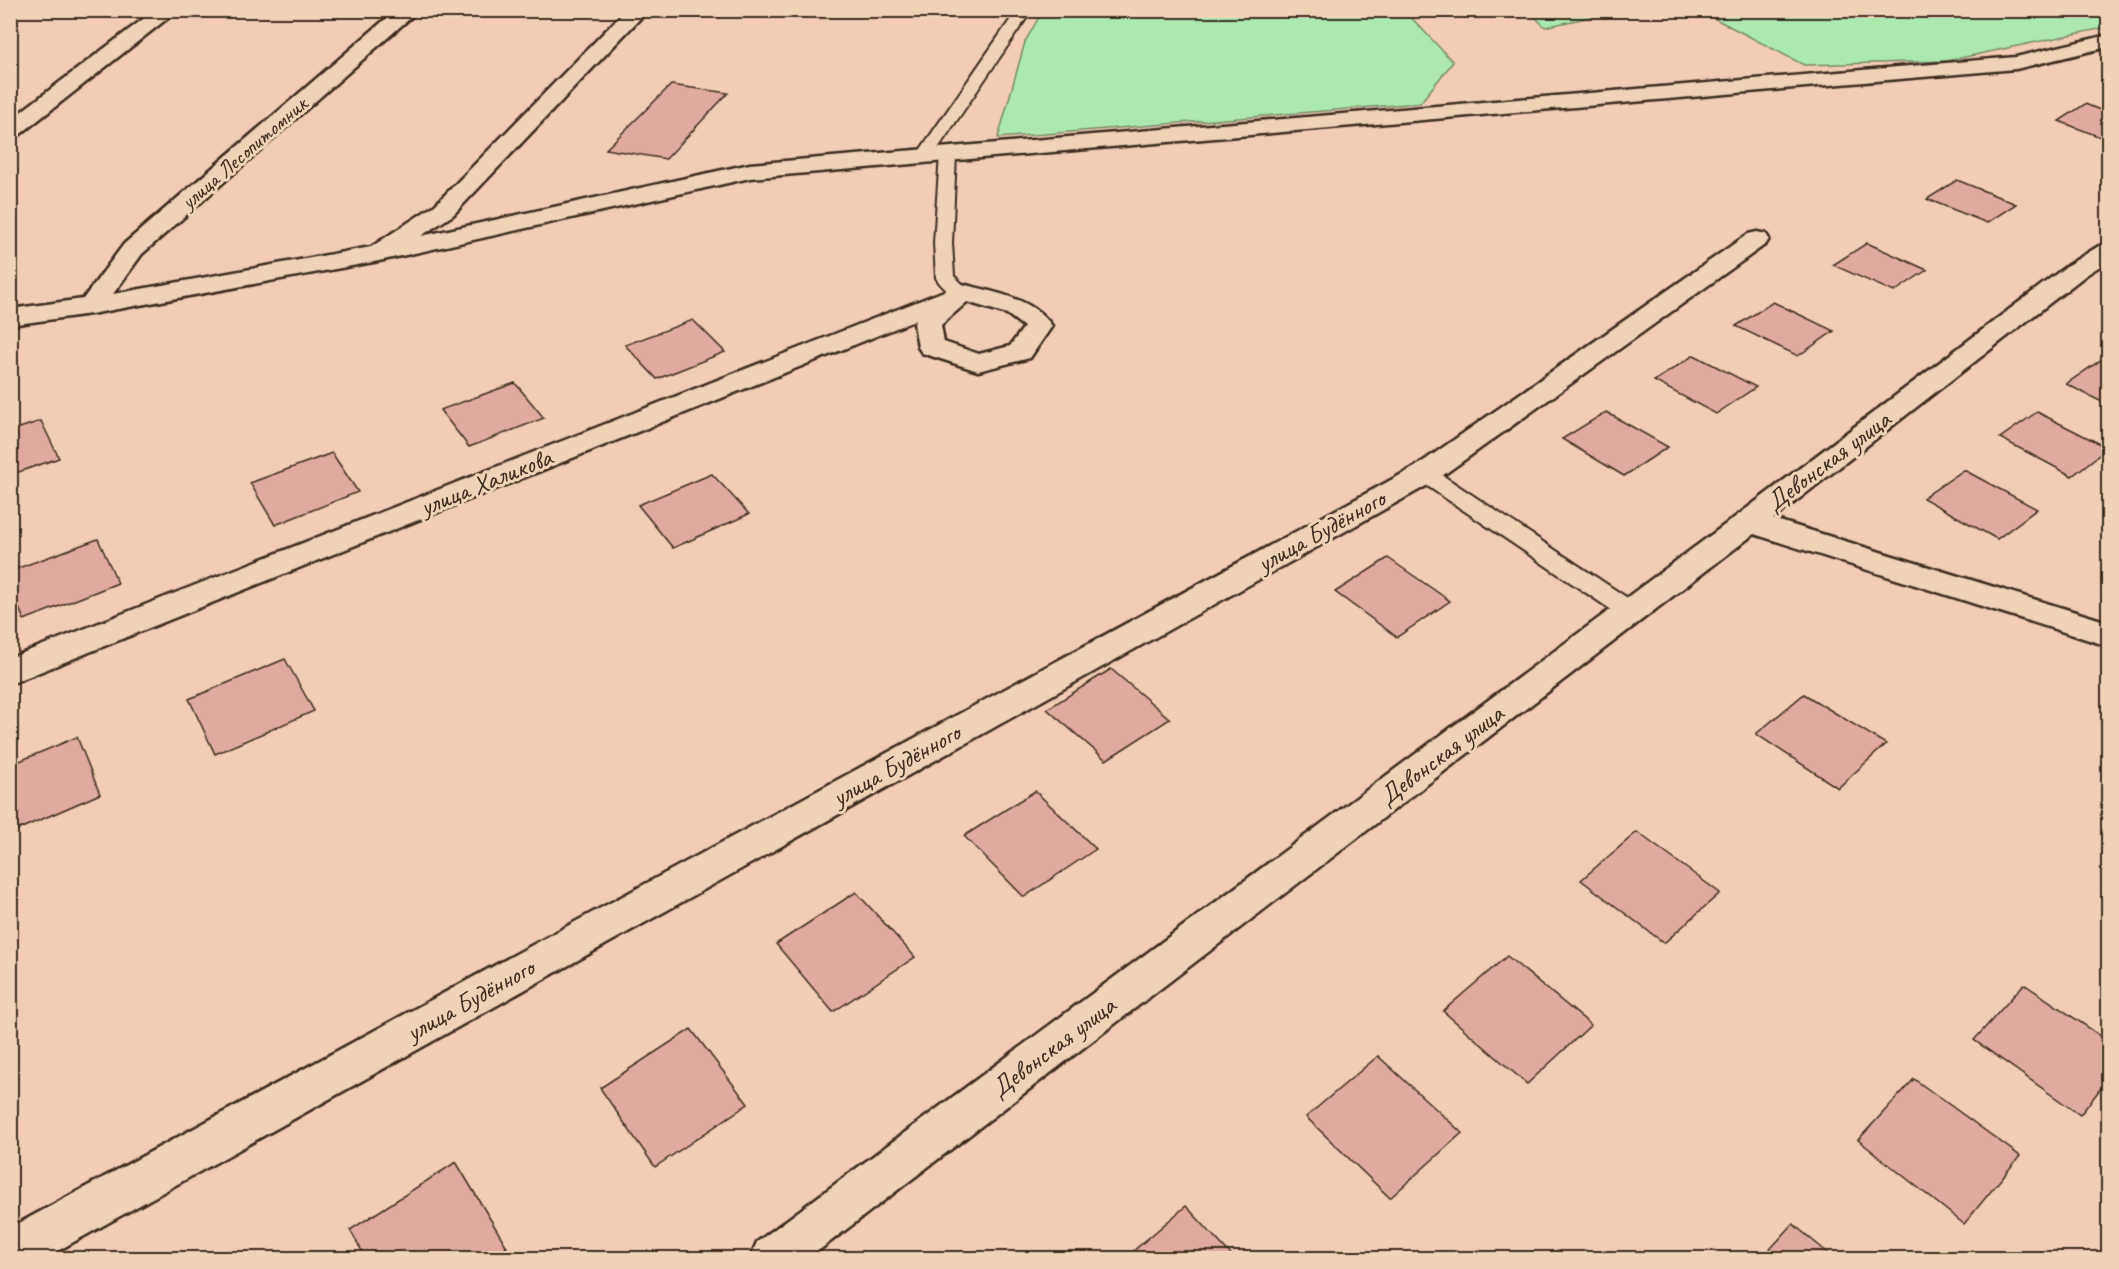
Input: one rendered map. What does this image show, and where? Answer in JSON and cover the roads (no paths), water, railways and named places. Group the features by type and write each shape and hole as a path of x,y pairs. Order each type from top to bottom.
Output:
{"street":[{"path":"10,131 168,10"},
{"name":"улица Лесопитомник","path":"91,306 133,249 409,10"},
{"path":"379,253 444,210 639,10"},
{"path":"10,317 91,306 379,253 750,171 2016,63 2109,41"},
{"name":"улица Будённого","path":"10,1253 1425,474 1757,239"},
{"name":"Девонская улица","path":"773,1258 1749,522 2077,270 2109,251"},
{"name":"улица Халикова","path":"10,672 962,292"},
{"path":"1749,522 2109,634"}],"lane":[{"path":"924,156 1025,10"},
{"path":"948,154 943,243 945,278 962,292"},
{"path":"1425,474 1630,612"}]}
